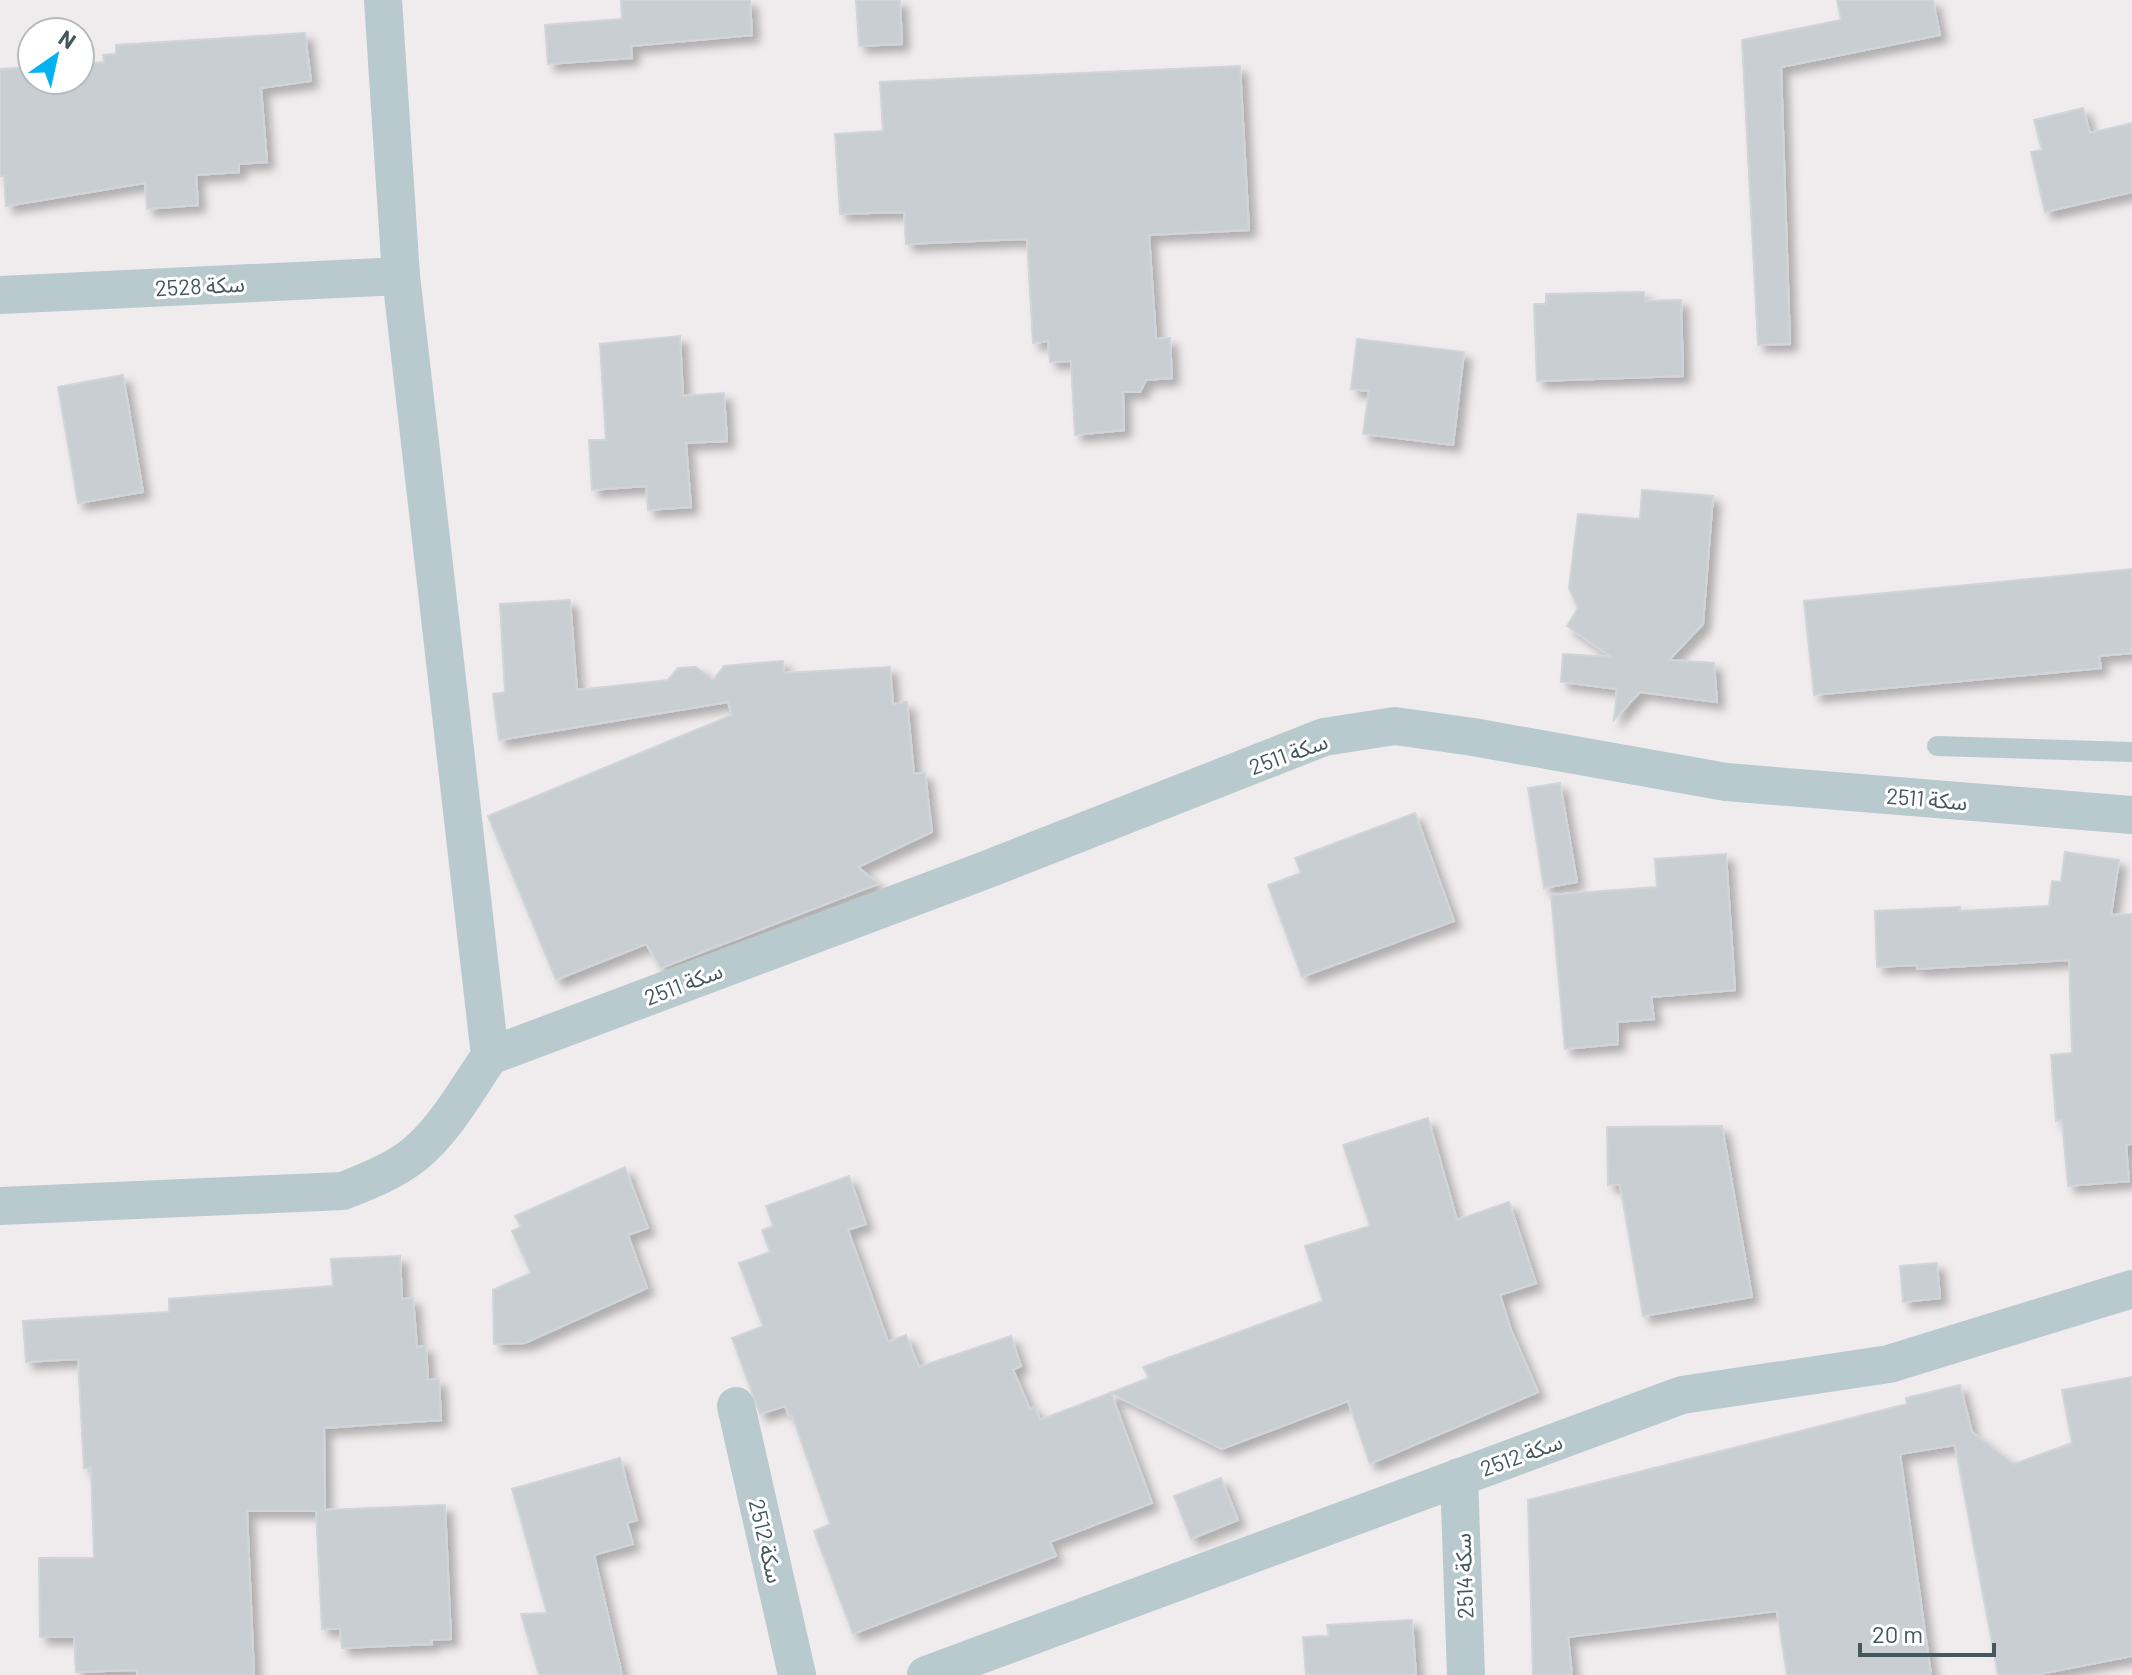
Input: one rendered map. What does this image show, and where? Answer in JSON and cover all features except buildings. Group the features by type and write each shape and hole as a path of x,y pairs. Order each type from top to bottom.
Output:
{"street":[{"path":"0,1206 343,1191 378,1177 414,1154 445,1122 490,1056 401,276 383,0"},
{"name":"سكة 2528","path":"0,295 401,276"},
{"name":"سكة 2511","path":"490,1056 983,871 1324,737 1395,726 1726,782 2132,815"},
{"name":"سكة 2512","path":"926,1675 1682,1395 1889,1364 2132,1289"},
{"name":"سكة 2512","path":"736,1406 797,1675"},
{"name":"سكة 2514","path":"1459,1477 1466,1675"}],"lane":[{"path":"1937,746 2132,752"}]}
